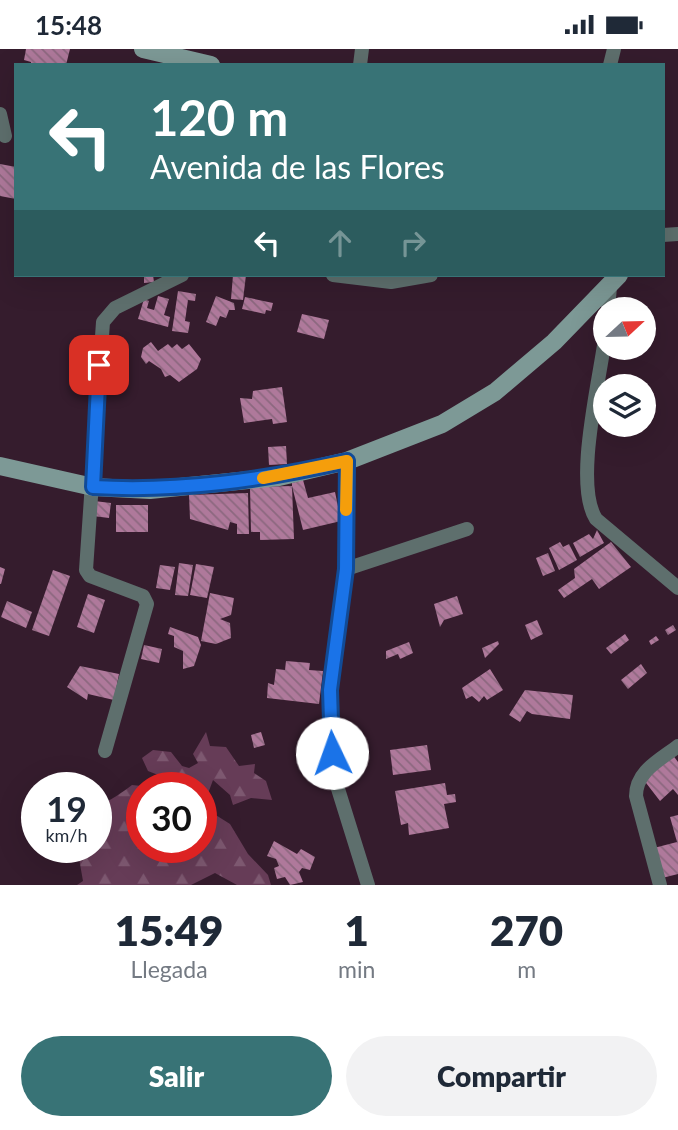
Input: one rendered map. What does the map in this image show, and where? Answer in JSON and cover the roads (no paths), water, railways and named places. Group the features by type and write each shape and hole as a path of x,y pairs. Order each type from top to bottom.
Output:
{"street":[{"path":"143,49 180,53 206,63"},
{"path":"0,114 5,136"},
{"path":"105,751 147,604 143,596 90,576 86,570 103,322 115,309 178,277"},
{"path":"350,277 391,282 420,277"},
{"path":"0,466 93,487 150,490 279,477 347,461 442,425 470,409 554,342 615,281"},
{"path":"602,361 587,469 590,510 596,519 678,588"},
{"path":"347,461 346,569 330,690 330,730 334,776 368,885"},
{"path":"346,569 467,529"},
{"path":"660,885 636,796 636,783 644,772 678,746"}]}
